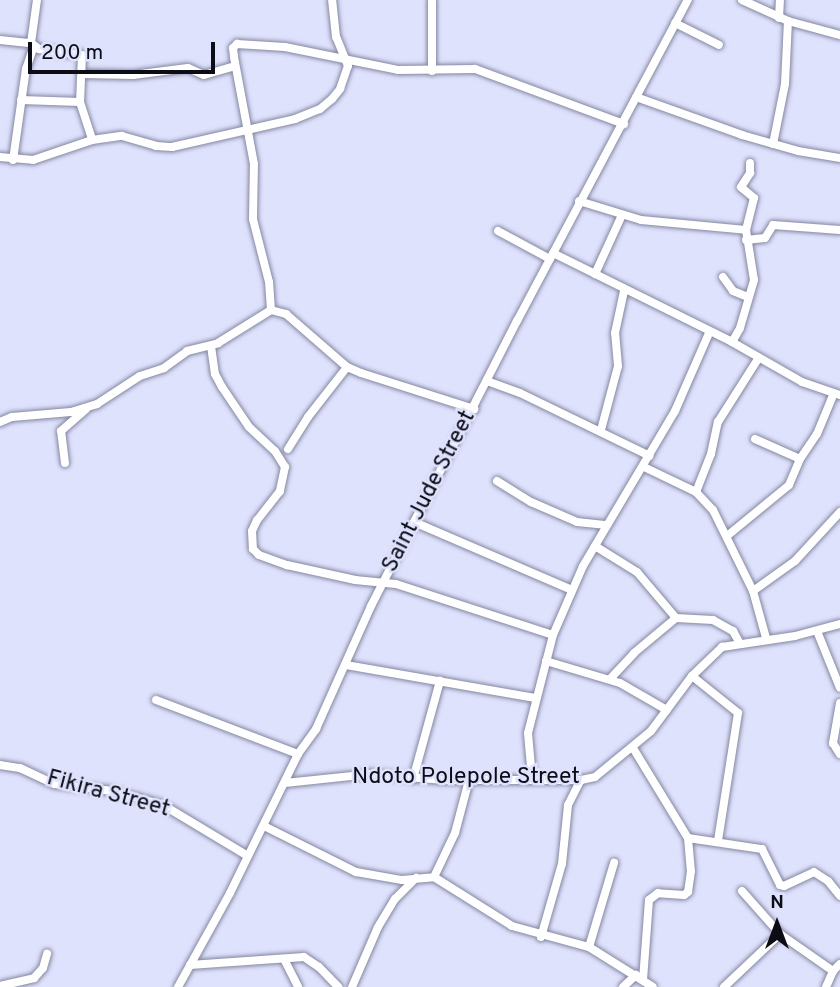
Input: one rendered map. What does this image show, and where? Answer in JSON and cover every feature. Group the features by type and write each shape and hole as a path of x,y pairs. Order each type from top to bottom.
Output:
{"street":[{"path":"13,160 28,56 33,45 37,0"},
{"path":"0,157 13,160 45,157 92,140 122,136 156,146 172,147 245,128 295,119 320,109 340,89 348,66 336,37 332,0"},
{"path":"432,0 432,71"},
{"name":"Saint Jude Street","path":"178,987 264,826 298,754 316,729 384,581 579,201 624,124 688,0"},
{"path":"742,0 784,20 840,35"},
{"path":"773,144 785,84 784,20 780,0"},
{"path":"675,23 719,44"},
{"path":"0,40 33,45 47,51 78,52 82,55 80,102 92,140"},
{"path":"271,310 269,282 253,219 254,164 245,128 233,48 244,42 346,58 380,68 432,71 464,69 493,74 624,124"},
{"path":"82,74 133,75 188,68 204,75 235,66"},
{"path":"636,97 675,113 773,144 840,158"},
{"path":"21,100 80,102"},
{"path":"732,342 740,328 754,280 746,230 754,198 741,184 750,173 750,163"},
{"path":"579,201 641,220 746,230"},
{"path":"596,274 622,215"},
{"path":"746,240 765,238 773,225 840,230"},
{"path":"498,231 596,274 732,342 802,382 837,394 782,494 727,536"},
{"path":"723,277 733,291 748,297"},
{"path":"601,430 618,366 615,333 624,290"},
{"path":"65,463 61,431 86,409 140,376 164,368 187,351 211,346 271,310 286,314 348,367 474,409"},
{"path":"531,779 528,733 552,635 595,546 675,411 709,332"},
{"path":"211,346 215,374 222,387 249,426 275,451 285,467 280,491 257,520 252,531 253,549 259,555 296,567 355,580 384,581 552,635"},
{"path":"696,492 711,454 718,422 758,359"},
{"path":"288,449 308,416 348,367"},
{"path":"487,380 601,430 650,456"},
{"path":"0,422 12,417 86,409"},
{"path":"755,439 800,458"},
{"path":"644,467 696,492 713,510 753,591 766,638"},
{"path":"497,481 531,502 577,522 607,525"},
{"path":"753,591 795,561 840,512"},
{"path":"414,522 572,590"},
{"path":"595,546 636,572 676,618"},
{"path":"610,679 634,653 676,618 713,620 733,631 739,642"},
{"name":"Ndoto Polepole Street","path":"285,783 370,774 413,779 469,780 581,780 596,777 651,731 692,676 722,647 739,642 817,631 840,624"},
{"path":"817,631 840,688"},
{"path":"546,661 629,686 667,710"},
{"path":"346,665 535,698"},
{"path":"692,676 738,713 718,841"},
{"path":"413,779 440,681"},
{"path":"156,700 298,754"},
{"path":"840,703 833,743 840,754"},
{"path":"633,748 688,838 691,871 688,892 680,895 658,893 649,900 639,978"},
{"name":"Fikira Street","path":"0,765 20,768 55,784 113,791 163,805 248,856"},
{"path":"434,877 455,833 469,780"},
{"path":"541,937 564,855 568,805 581,780"},
{"path":"264,826 356,872 402,880 434,877 512,926 541,937 589,947 653,987"},
{"path":"688,838 762,849 780,885 784,886 814,872 828,881 840,897"},
{"path":"589,947 614,863"},
{"path":"352,987 378,927 395,899 416,878"},
{"path":"742,891 780,934 832,971"},
{"path":"724,987 780,934"},
{"path":"0,986 34,978 43,968 47,954"},
{"path":"190,965 298,956 311,960 338,987"},
{"path":"284,959 298,987"},
{"path":"826,987 832,971 840,964"},
{"path":"623,987 639,978"}]}
